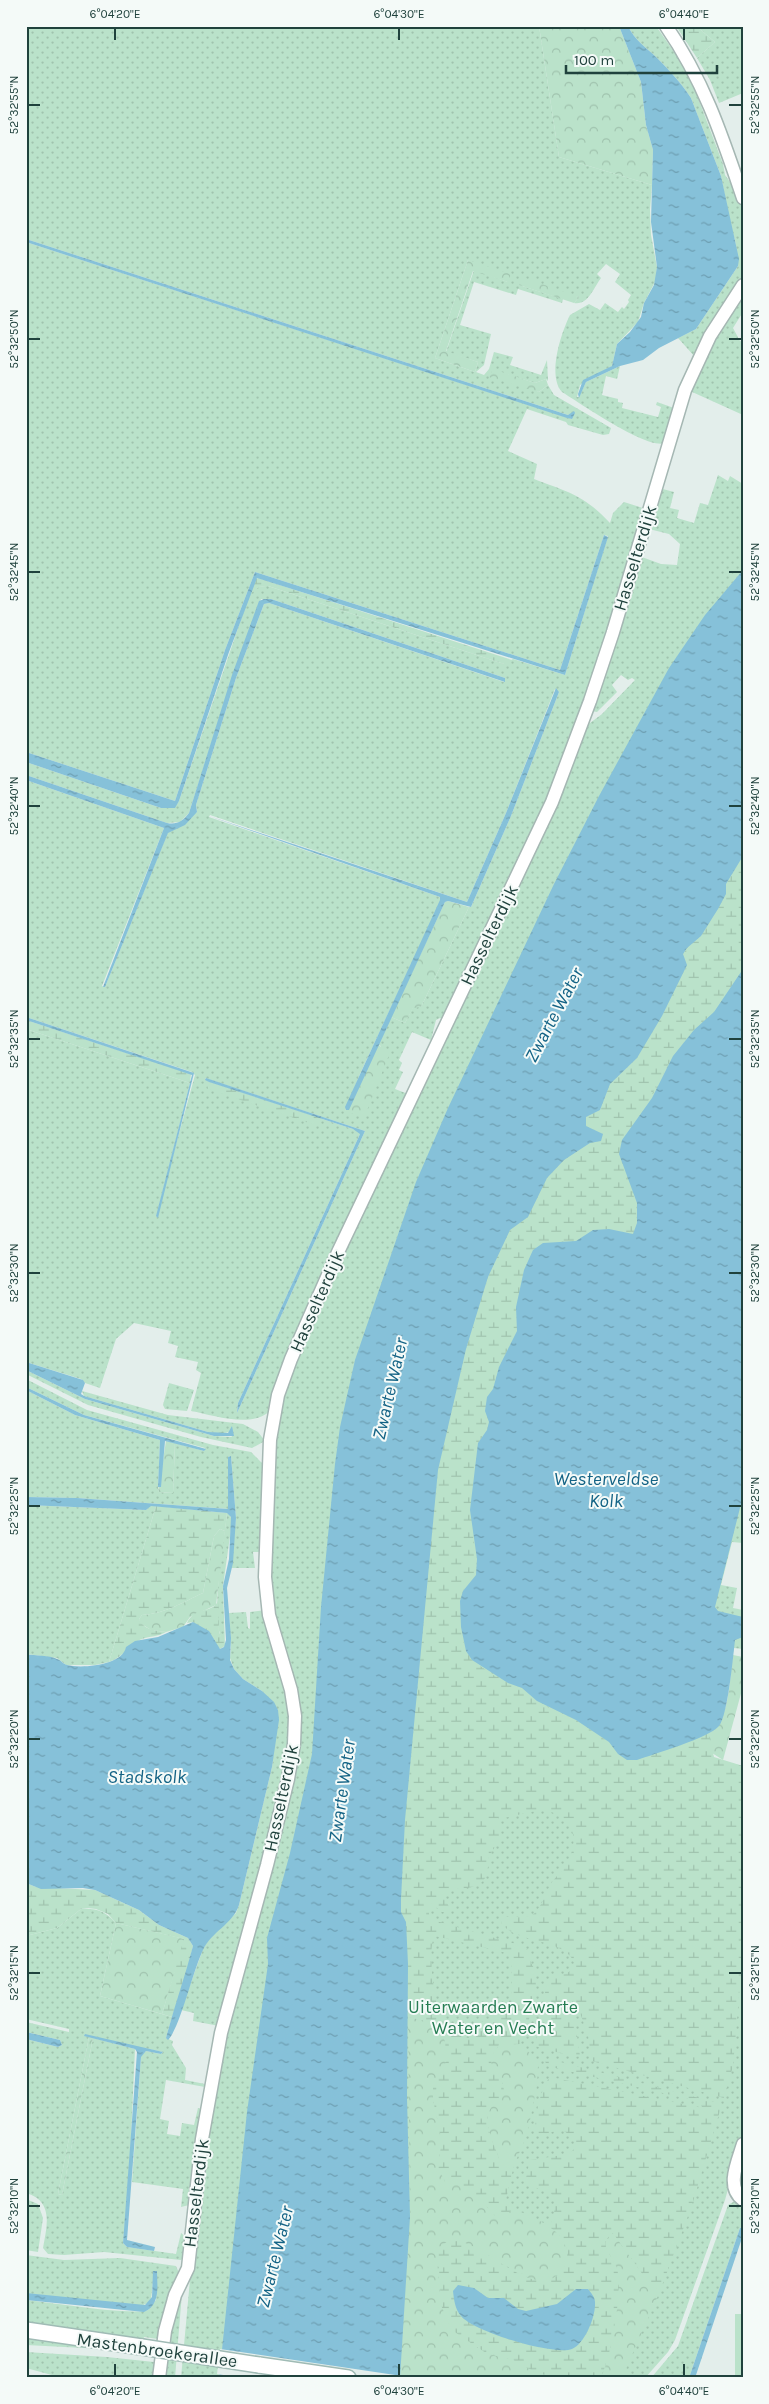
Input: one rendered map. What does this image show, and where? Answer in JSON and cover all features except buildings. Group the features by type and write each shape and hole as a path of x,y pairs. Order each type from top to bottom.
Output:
{"main road":[{"name":"Mastenbroekerallee","path":"26,2330 348,2378"}],"street":[{"path":"666,26 687,56 699,81 743,198"},
{"name":"Hasselterdijk","path":"159,2378 165,2331 175,2295 188,2268 202,2139 220,2033 267,1865 293,1754 295,1733 294,1709 270,1615 265,1577 270,1440 278,1396 294,1351 339,1250 552,802 600,672 685,390 710,336 743,285"},
{"path":"739,2195 734,2177 743,2144"}],"green space":[{"path":"26,26 539,26 559,157 652,185 651,235 657,267 656,280 644,303 638,322 617,344 612,366 580,385 577,397 579,397 586,382 620,366 617,379 606,376 602,395 618,399 618,402 623,403 622,408 658,417 661,407 656,405 657,402 674,408 665,443 644,440 629,433 562,392 558,385 556,376 557,354 570,315 589,304 600,310 605,303 618,312 622,307 624,309 629,302 628,300 631,295 615,282 620,274 606,264 597,274 601,278 590,295 583,302 579,303 574,303 579,297 519,285 563,299 562,303 518,289 516,295 474,282 460,325 491,334 484,365 476,372 484,375 489,369 494,352 513,357 510,365 541,375 547,360 548,381 546,379 535,383 493,370 539,392 548,385 554,395 611,428 609,434 603,435 568,425 566,422 527,409 508,451 537,464 534,479 575,495 592,506 610,523 613,513 624,502 646,509 606,642 547,802 445,1020 440,1018 436,1020 431,1040 412,1032 399,1060 402,1063 399,1070 403,1072 395,1089 408,1094 269,1412 261,1417 251,1419 231,1419 191,1411 201,1373 196,1370 198,1362 175,1357 178,1346 168,1343 171,1331 134,1323 116,1339 100,1388 85,1383 81,1379 26,1362 26,1029 190,1083 156,1218 195,1075 192,1072 26,1017 26,780 164,828 102,986 105,987 168,832 197,812 196,805 236,678 264,604 269,603 504,682 505,678 271,599 261,599 233,675 189,813 180,822 167,823 26,775 26,762 161,808 174,808 179,801 249,596 255,589 262,586 268,586 504,664 513,659 565,675 608,536 604,535 560,670 255,572 225,650 175,801 26,752 26,242 572,419 571,414 568,415 26,239","holes":["468,260 508,282 474,270 446,352 478,362 475,372 435,358","555,689 559,692 511,816 471,907 469,907 421,1007 413,1007 405,1023 391,1017 378,1045 381,1046 345,1111 360,1074 441,900 440,897 209,817 210,815 467,902 506,813","205,1078 365,1131 237,1413 238,1403 360,1131 209,1082"]},
{"path":"539,26 619,26 641,82 646,125 653,150 652,185 559,157"},
{"path":"628,26 656,26 679,59 695,90 723,164 725,175 737,192 743,208 743,281 695,357 678,338 696,329 738,266 735,240 721,176 691,98 671,72 637,40"},
{"path":"676,26 696,26 715,42 697,58"},
{"path":"696,26 743,26 743,93 719,103 710,80 697,58 715,42"},
{"path":"468,260 511,274 508,282 473,271 446,351 478,362 475,372 435,358"},
{"path":"522,277 579,297 574,303 519,285"},
{"path":"743,289 743,312 733,328 740,341 743,342 743,415 690,391 693,374"},
{"path":"493,369 535,383 546,379 548,385 539,392 489,377"},
{"name":"Uiterwaarden Zwarte Water en Vecht","path":"718,475 728,481 730,476 743,484 743,1543 732,1542 721,1585 737,1588 733,1608 743,1610 743,1649 734,1648 710,1758 743,1766 743,2135 725,2200 675,2340 668,2352 645,2378 428,2378 223,2345 219,2378 181,2378 195,2225 220,2056 297,1752 268,1581 277,1413 296,1356 586,726 602,714 635,680 632,678 628,680 621,675 612,685 617,692 597,712 591,711 639,556 661,564 677,565 680,544 669,534 649,529 659,488 674,492 670,508 679,510 677,518 694,523 700,503 708,505"},
{"path":"258,578 512,660 508,664 504,664 268,586 259,587 250,594 255,579"},
{"path":"743,856 743,969 715,1012 694,1030 673,1056 619,1154 636,1204 636,1224 633,1234 609,1229 593,1230 576,1241 558,1241 516,1307 517,1331 499,1367 485,1411 489,1422 487,1430 478,1443 473,1542 477,1559 476,1575 463,1591 460,1601 463,1641 472,1660 493,1675 522,1688 537,1701 576,1720 609,1742 618,1754 627,1760 637,1760 708,1733 714,1757 743,1766 741,1973 733,2066 724,2098 592,2061 588,2035 574,1996 572,2002 580,2056 574,2057 535,2046 547,1982 554,1975 566,1974 575,1967 571,1957 564,1951 517,1935 501,1922 506,1917 531,1916 536,1912 552,1882 567,1865 571,1857 574,1841 573,1834 566,1820 560,1815 551,1812 538,1811 498,1818 500,1836 489,1856 487,1872 483,1881 475,1886 446,1892 444,1896 450,1909 449,1912 442,1912 429,1902 429,1916 433,1920 519,1945 530,1951 531,1963 535,1970 536,1988 526,2033 520,2044 499,2045 491,2060 494,2070 503,2085 504,2092 489,2111 488,2129 499,2159 514,2165 506,2199 511,2211 497,2218 470,2190 445,2182 438,2167 441,2146 440,2131 433,2100 433,2087 447,2060 445,2042 439,2029 430,2022 408,2017 406,1922 401,1912 405,1820 438,1470 466,1349 488,1277 510,1230 528,1217 547,1178 564,1160 603,1134 586,1126 586,1117 600,1110 610,1084 637,1058 662,1016 687,965 683,955 687,948 701,936 718,909 726,894 726,884","holes":["435,1936 511,1954 512,1991 506,2007 500,2014 473,2027 468,2032 472,2039 457,2034 447,2027 441,2018 433,1980 431,1953 432,1942"]},
{"path":"448,901 469,907 421,1007 413,1008 405,1023 391,1017 445,902"},
{"path":"26,1020 191,1074 190,1083 26,1029"},
{"path":"378,1045 385,1049 389,1055 364,1118 345,1111 349,1109"},
{"path":"207,1081 323,1119 315,1125 208,1089"},
{"path":"26,1370 85,1399 214,1436 232,1437 229,1432 221,1434 208,1432 84,1396 82,1391 168,1415 243,1424 258,1432 265,1441 252,1448 201,1437 88,1405 26,1374"},
{"path":"26,1379 87,1410 213,1445 251,1452 263,1464 261,1552 253,1552 255,1568 231,1568 236,1518 231,1456 228,1457 229,1509 77,1498 26,1497 26,1390 75,1415 160,1440 158,1492 173,1493 175,1443 204,1451 205,1448 84,1415 26,1387"},
{"path":"169,1383 194,1390 187,1411 165,1409 163,1405"},
{"path":"166,1441 175,1443 173,1493 158,1492"},
{"path":"26,1505 146,1510 150,1506 156,1506 109,1662 95,1665 66,1665 57,1658 26,1654"},
{"path":"156,1506 227,1513 225,1531 220,1529 214,1536 203,1593 166,1610 142,1615 139,1619 144,1626 166,1632 138,1641 109,1662"},
{"path":"227,1513 230,1514 232,1522 223,1586 225,1646 220,1635 217,1602"},
{"path":"220,1529 225,1531 216,1605 190,1617 183,1627 166,1632 151,1630 140,1623 139,1619 142,1615 166,1610 203,1593 214,1536"},
{"path":"218,1601 219,1632 225,1646 220,1649 193,1622 187,1623 194,1614 212,1608"},
{"path":"266,1610 291,1714 287,1764 219,2026 193,2021 194,2013 181,2010 203,1949 210,1937 236,1913 239,1905 272,1767 278,1710 262,1691 243,1679 234,1669 230,1658 229,1613 246,1612 248,1628 250,1629 250,1612"},
{"path":"733,1655 743,1657 743,1686 723,1760 712,1753 708,1733 716,1727 725,1709"},
{"path":"26,1883 36,1887 95,1890 139,1910 159,1925 188,1938 193,1946 184,1983 172,2017 162,2014 184,1939 116,1923 108,1914 88,1908 81,1909 57,1928 26,1936"},
{"path":"81,1909 92,1909 101,1912 109,1916 116,1923 100,1996 172,2017 166,2038 173,2041 172,2045 186,2068 185,2080 205,2084 205,2087 166,2080 160,2119 169,2121 167,2134 180,2136 182,2123 194,2125 198,2108 203,2109 189,2205 181,2207 183,2189 132,2182 141,2056 146,2051 161,2054 163,2052 89,2037 58,2194 62,2195 93,2038 135,2049 129,2182 123,2243 127,2247 176,2254 181,2233 187,2238 185,2256 181,2260 104,2252 64,2255 48,2254 43,2248 47,2223 45,2208 35,2197 26,2193 26,2039 58,2047 62,2045 60,2040 26,2032 26,2022 69,2032 69,2029 26,2019 26,1936 57,1928"},
{"path":"116,1923 185,1939 162,2014 100,1996"},
{"path":"408,2017 424,2021 438,2029 443,2035 448,2050 447,2059 433,2092 441,2139 438,2167 456,2183 477,2193 490,2211 502,2217 511,2211 521,2212 550,2227 559,2234 567,2251 566,2263 560,2273 548,2280 541,2281 529,2278 512,2268 498,2264 437,2259 441,2305 486,2353 513,2360 537,2373 558,2378 414,2378 400,2376 410,2217"},
{"path":"89,2037 93,2038 62,2195 58,2194"},
{"path":"520,2044 534,2057 538,2066 537,2085 527,2135 514,2165 499,2159 487,2121 490,2109 500,2096 504,2086 492,2067 491,2062 494,2052 499,2045"},
{"path":"549,2059 722,2104 692,2205 660,2291 649,2283 613,2233 608,2237 606,2246 617,2269 618,2292 612,2341 600,2378 558,2378 537,2373 513,2360 486,2353 451,2329 441,2305 438,2250 449,2241 463,2242 532,2279 548,2280 561,2272 565,2266 567,2259 566,2247 555,2231 549,2227 554,2216 555,2197 525,2182 530,2160 569,2154 574,2149 574,2141 564,2131 556,2130 536,2134 538,2104 550,2077 703,2108 697,2101 547,2066 545,2061","holes":["479,2291 484,2297 506,2301 520,2310 532,2311 552,2305 568,2295 589,2326 584,2337 574,2348 560,2350 530,2345 496,2335 460,2316"]},
{"path":"26,2199 38,2204 43,2218 38,2252 26,2250"},
{"path":"735,2201 743,2204 743,2227 740,2228 689,2378 651,2378 678,2346 728,2205"},
{"path":"613,2233 649,2283 660,2291 622,2378 600,2378 605,2369 617,2269 605,2246"},
{"path":"26,2255 64,2260 120,2258 176,2266 179,2273 158,2339 144,2337 143,2341 26,2325 26,2300 108,2310 148,2310 156,2300 157,2271 154,2271 151,2300 141,2306 30,2294 26,2293"},
{"path":"183,2281 175,2378 164,2378 167,2340"},
{"path":"735,2314 743,2314 743,2377 735,2376"},
{"path":"26,2336 123,2350 26,2345"},
{"path":"26,2352 154,2362 154,2378 63,2378 26,2368"}],"water":[{"path":"619,26 628,26 637,40 671,72 691,98 721,176 739,259 738,266 696,329 659,348 643,360 620,366 586,382 579,398 578,394 583,380 612,366 617,344 630,332 641,317 644,303 654,285 657,267 651,222 653,150 646,125 641,82"},
{"path":"26,239 568,415 574,411 575,413 572,419 567,418 26,242"},
{"path":"604,535 608,537 565,675 257,578 229,652 175,808 161,808 26,762 26,752 175,801 225,650 255,572 560,670"},
{"name":"Zwarte Water","path":"743,570 743,856 726,884 726,894 718,909 701,936 683,954 687,965 662,1016 637,1058 610,1084 600,1110 586,1117 586,1126 603,1134 601,1141 590,1143 564,1160 547,1178 528,1217 510,1230 488,1277 466,1349 438,1470 405,1820 401,1899 401,1912 406,1922 408,1964 407,2098 410,2217 400,2378 219,2378 247,2112 268,1964 267,1938 290,1853 312,1754 321,1607 335,1464 340,1427 355,1360 416,1182 448,1108 554,884 599,796 669,668 705,615"},
{"path":"271,599 505,678 505,682 269,603 264,604 236,678 196,805 197,812 185,825 168,833 105,987 103,987 164,828 26,780 26,775 167,823 177,823 182,820 189,813 232,675 259,601"},
{"path":"556,688 559,692 511,816 471,907 448,901 445,902 349,1110 346,1110 345,1107 440,897 209,816 467,902 506,813"},
{"name":"Westerveldse Kolk","path":"743,969 743,1496 715,1607 718,1611 743,1617 743,1637 735,1640 725,1710 719,1726 704,1736 681,1745 637,1760 627,1760 618,1754 609,1742 576,1720 537,1701 522,1688 508,1683 472,1660 466,1651 461,1627 460,1601 463,1591 476,1575 477,1559 470,1510 478,1443 487,1430 489,1422 485,1411 487,1397 493,1389 499,1367 517,1331 516,1307 524,1270 533,1250 543,1243 576,1241 593,1230 609,1229 633,1234 637,1223 637,1203 619,1154 622,1140 652,1098 673,1056 694,1030 714,1012"},
{"path":"26,1017 194,1073 158,1218 156,1216 192,1075 26,1020"},
{"path":"206,1078 365,1131 237,1413 238,1403 360,1134 353,1129 209,1082 205,1080"},
{"path":"26,1362 83,1380 85,1383 81,1394 84,1396 208,1432 228,1433 232,1426 234,1436 214,1436 85,1399 26,1370"},
{"path":"26,1387 84,1415 206,1449 204,1451 165,1441 161,1487 158,1487 160,1440 75,1415 26,1390"},
{"name":"Stadskolk","path":"231,1456 236,1518 233,1563 227,1588 231,1638 230,1660 234,1669 243,1679 262,1691 274,1702 278,1710 279,1720 272,1767 239,1905 232,1918 211,1938 203,1950 182,2012 173,2034 168,2040 166,2038 193,1946 188,1938 159,1925 139,1910 95,1890 83,1888 41,1889 26,1883 26,1654 54,1658 74,1666 91,1666 110,1662 118,1658 126,1647 135,1641 158,1637 193,1622 209,1631 220,1649 224,1647 226,1640 223,1586 229,1559 231,1517 227,1513 151,1506 146,1510 26,1505 26,1497 77,1498 228,1509 228,1457"},
{"path":"26,2032 60,2040 62,2045 58,2047 26,2039"},
{"path":"85,2034 163,2052 161,2054 146,2051 141,2057 127,2240 155,2247 154,2251 127,2247 123,2243 137,2052 135,2049 84,2036"},
{"path":"743,2227 743,2235 695,2378 689,2378 740,2228"},
{"path":"153,2271 157,2271 156,2300 144,2312 26,2300 26,2293 145,2305 152,2297"},
{"path":"458,2285 474,2288 488,2298 504,2298 518,2309 526,2311 557,2304 576,2289 588,2289 595,2300 594,2315 585,2336 572,2349 549,2349 532,2346 481,2329 461,2316 454,2301 453,2291"}],"pier":[{"path":"220,2349 402,2376 403,2378 242,2378 217,2374"}]}
